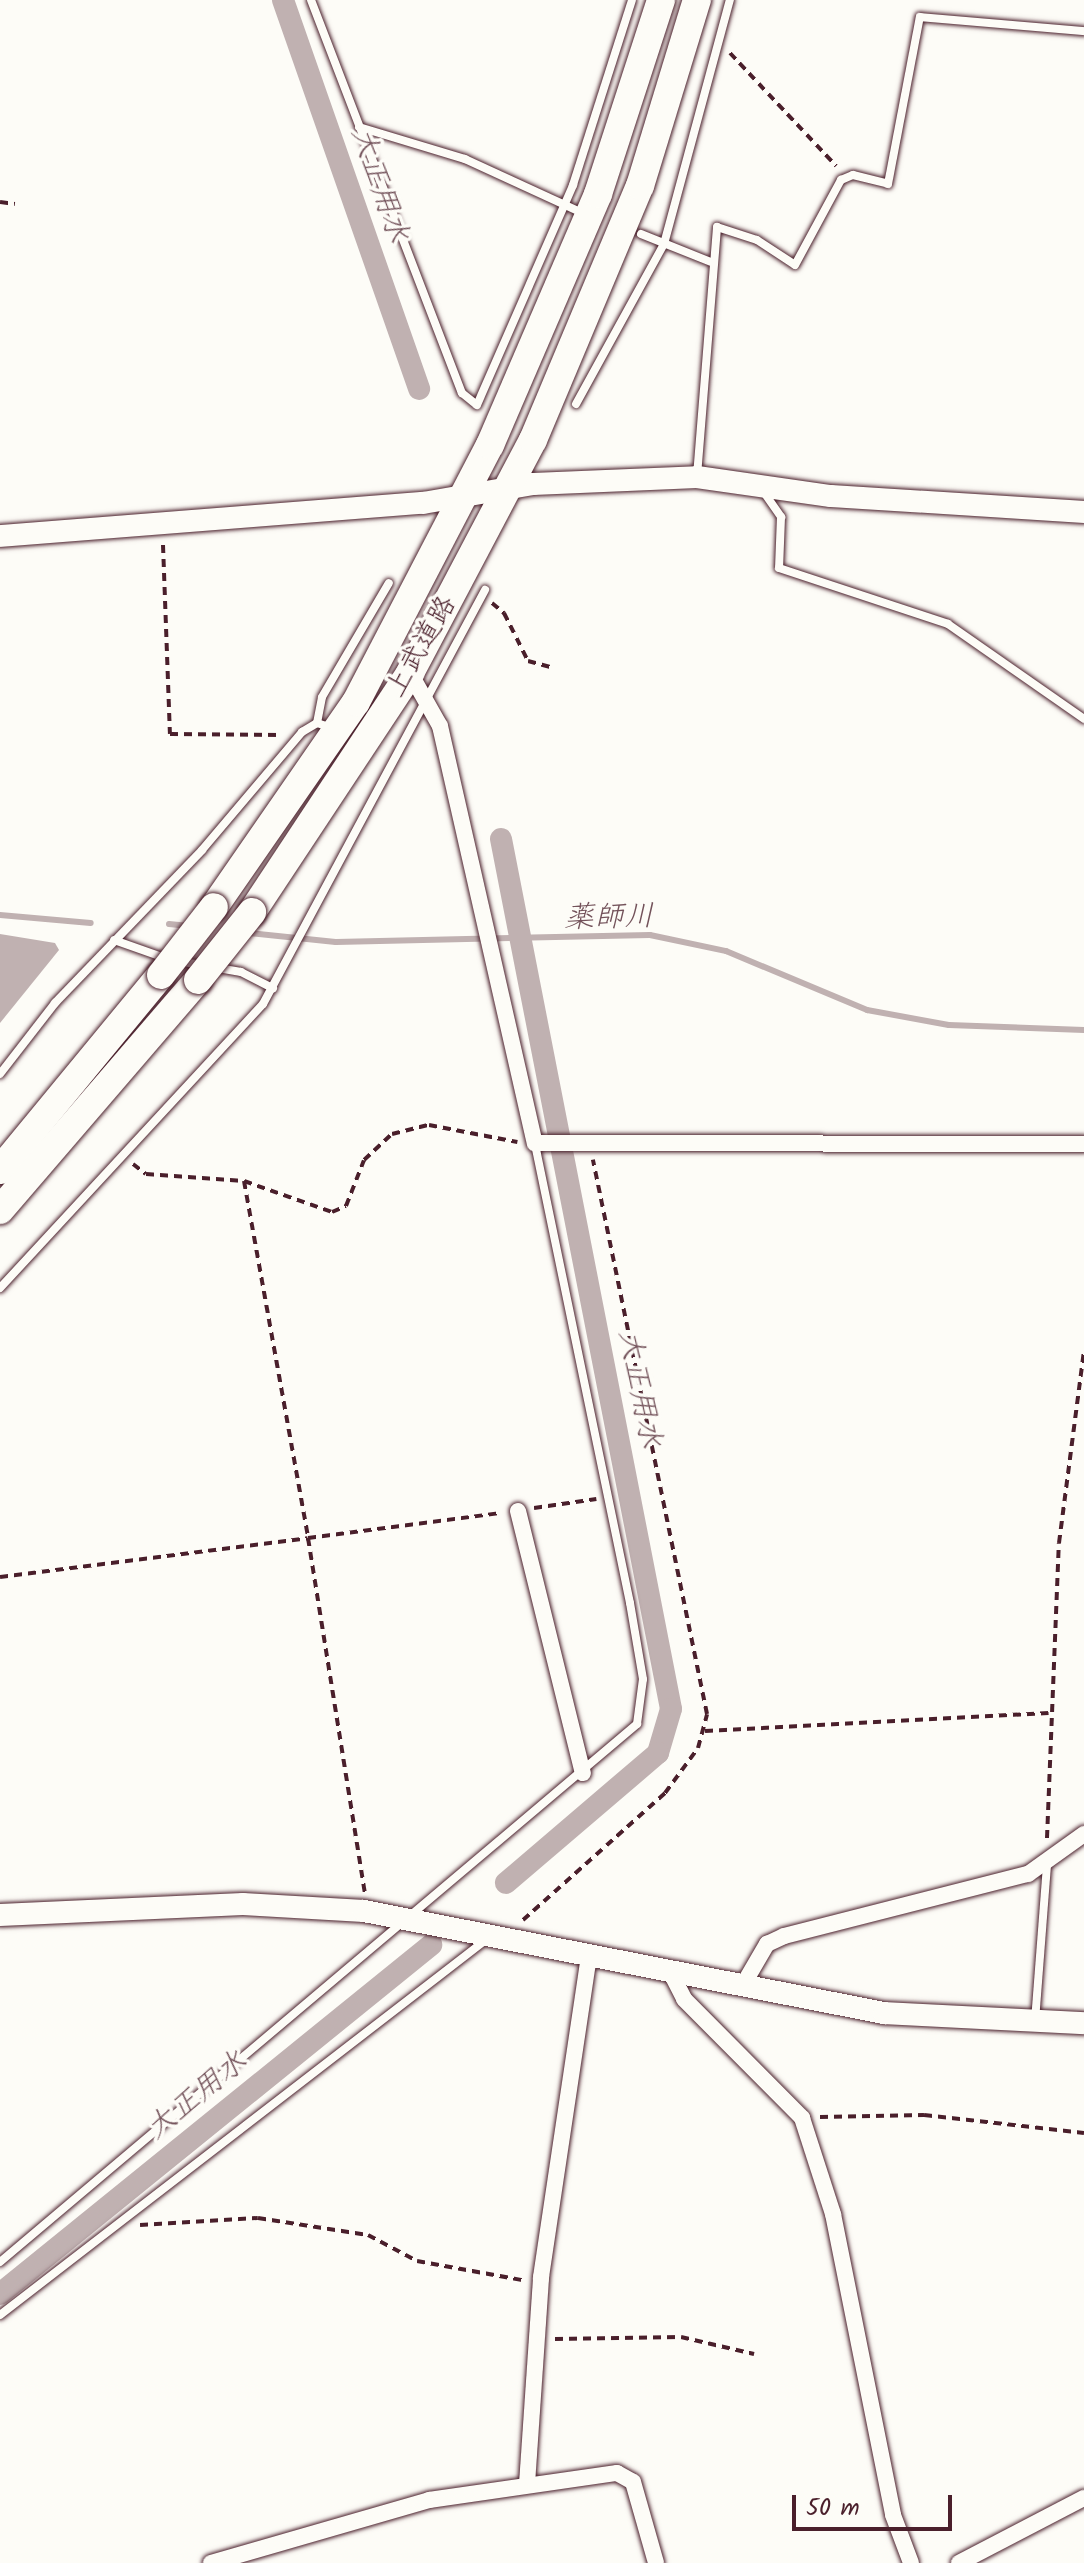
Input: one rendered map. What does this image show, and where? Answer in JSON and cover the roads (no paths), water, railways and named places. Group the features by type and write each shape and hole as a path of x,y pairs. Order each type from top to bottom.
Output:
{"highway":[{"name":"上武道路","path":"0,1170 214,907 463,499 598,194 661,0"},
{"name":"上武道路","path":"0,1210 198,980 252,912 410,673 508,490 640,186 697,0"}],"street":[{"path":"0,536 463,499 508,490 697,477 1084,512"},
{"path":"410,673 427,695 541,1144 1084,1144"},
{"path":"518,1511 583,1773"},
{"path":"743,1985 767,1944 784,1936 995,1884 1047,1864 1084,1834"},
{"path":"0,1915 243,1904 403,1917 884,2013 1084,2023"},
{"path":"527,2484 541,2283 589,1954"},
{"path":"670,1971 684,1999 802,2118 833,2214 893,2515 911,2563"},
{"path":"211,2563 429,2500 617,2473 633,2482 656,2563"},
{"path":"959,2563 1084,2498"}],"lane":[{"path":"311,0 462,393 477,405 564,206 632,0"},
{"path":"576,404 664,244 730,0"},
{"path":"697,477 713,233 724,225 795,265 846,176 884,185 891,179 920,17 1084,31"},
{"path":"359,127 465,159 576,210"},
{"path":"641,234 711,262"},
{"path":"759,485 781,517 779,568 948,624 1084,719"},
{"path":"0,1074 114,940 293,743 326,727 322,697 389,583"},
{"path":"0,1288 126,1157 273,988 316,914 427,695 485,590"},
{"path":"114,940 130,952 241,972 273,988"},
{"path":"0,2262 242,2065 403,1917 631,1734 644,1698 541,1144"},
{"path":"1035,2021 1047,1864"},
{"path":"0,2315 110,2224 492,1934"}],"waterway":[{"name":"大正用水","path":"283,0 419,389"},
{"name":"大正用水","path":"501,839 671,1709 658,1753 506,1883"},
{"name":"薬師川","path":"0,915 91,923"},
{"name":"薬師川","path":"169,924 189,926"},
{"name":"薬師川","path":"248,933 336,942 650,935 726,951 867,1010 949,1025 1084,1030"},
{"name":"大正用水","path":"0,2294 431,1945"}]}
